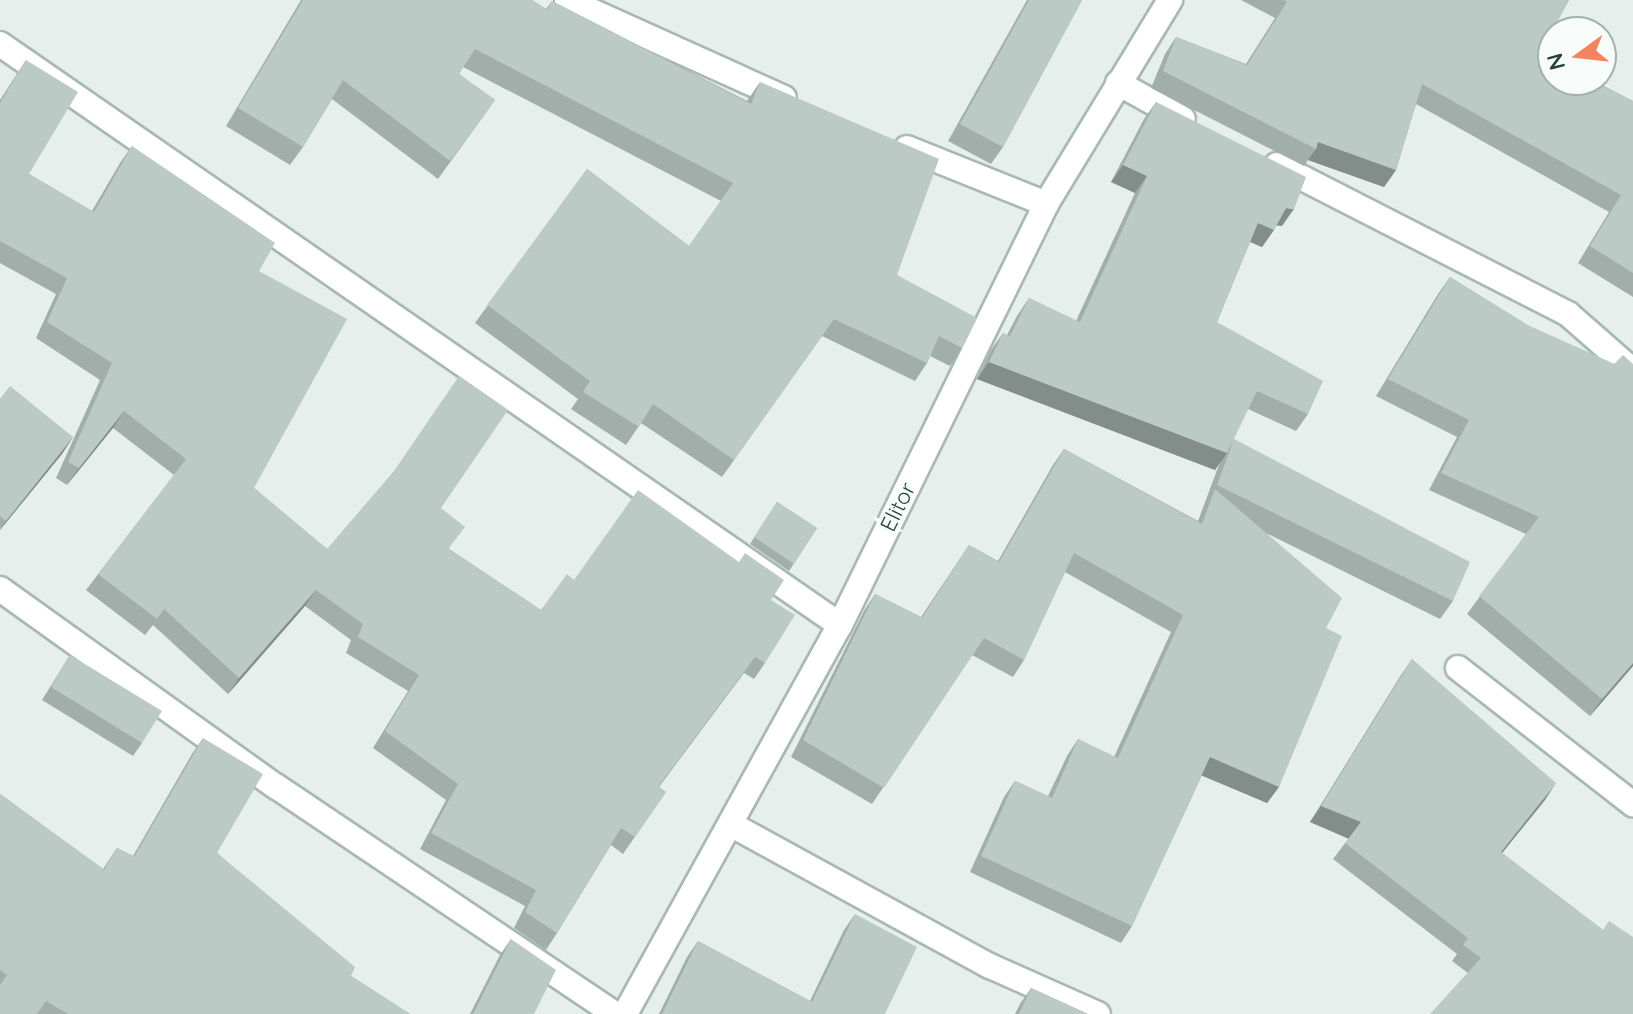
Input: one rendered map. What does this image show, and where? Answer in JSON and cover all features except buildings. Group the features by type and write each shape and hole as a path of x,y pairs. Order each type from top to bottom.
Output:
{"street":[{"path":"567,0 667,51 813,109"},
{"name":"Elitor","path":"625,1014 840,625 1046,204 1170,0"},
{"path":"0,44 840,625"},
{"path":"1118,83 1213,132"},
{"path":"886,139 1046,204"},
{"path":"1251,151 1568,314 1633,371"},
{"path":"0,589 277,787 615,1014"},
{"path":"1458,668 1633,804"},
{"path":"732,825 990,966 1098,1014"}]}
